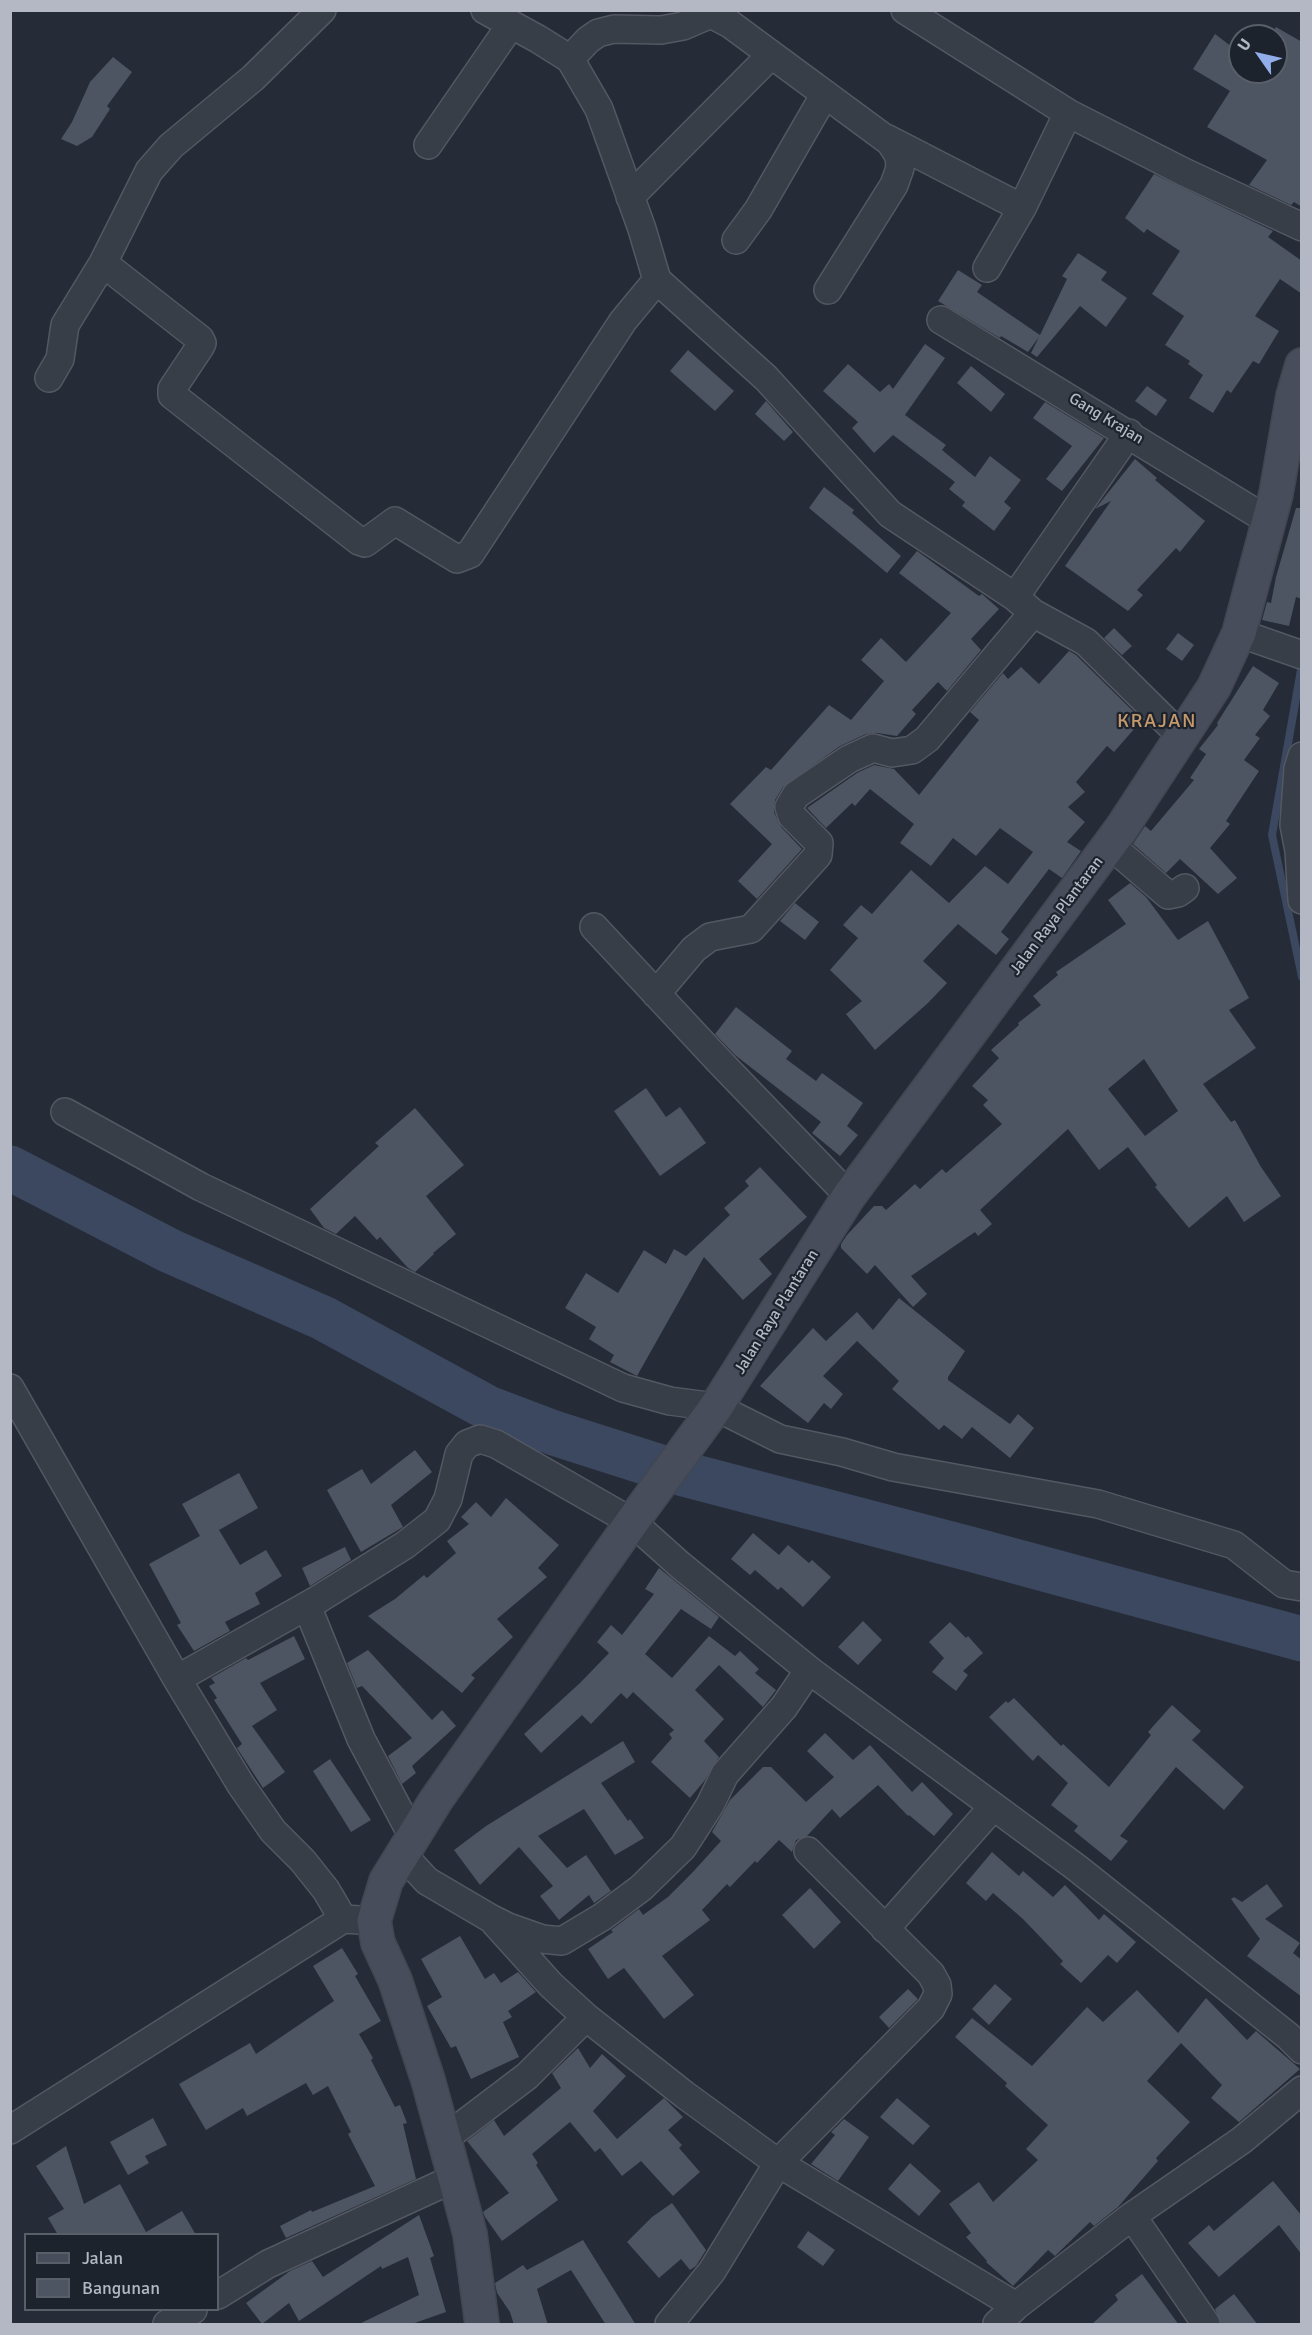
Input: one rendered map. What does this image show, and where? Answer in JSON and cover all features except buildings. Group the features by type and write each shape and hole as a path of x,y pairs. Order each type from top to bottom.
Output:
{"main road":[{"name":"Jalan Raya Plantaran","path":"358,1920 386,1881 436,1800 712,1413 849,1196 1110,845 1214,687 1239,633 1276,494 1293,396 1302,365"},
{"path":"358,1920 378,1943 395,1980 428,2080 470,2234 482,2325"}],"street":[{"path":"49,378 60,359 65,325 103,263 145,179 158,159 253,78 322,10"},
{"path":"485,10 570,59 599,109 657,280 766,378 890,514 1024,605 1086,642 1181,736"},
{"path":"905,10 1068,113 1184,172 1302,227"},
{"path":"570,59 598,33 614,29 661,30 683,26 711,14 730,24 884,137 1022,208"},
{"path":"428,145 510,26"},
{"path":"630,197 771,55"},
{"path":"736,240 758,210 825,94"},
{"path":"987,268 1022,208 1068,113"},
{"path":"828,290 894,185 900,168 899,156 884,137"},
{"path":"103,263 201,339 200,347 172,389 172,395 359,542 365,543 395,521 457,559 470,554 623,321 657,280"},
{"name":"Gang Krajan","path":"942,320 1269,521"},
{"path":"656,994 694,949 710,937 751,929 818,855 819,843 792,816 789,807 796,795 849,759 873,748 892,753 912,750 927,739 1024,605 1129,433"},
{"path":"1239,633 1298,654"},
{"path":"1302,756 1298,769 1294,825 1299,851 1302,900"},
{"path":"1110,845 1168,895 1173,895 1185,888"},
{"path":"594,927 849,1196"},
{"path":"65,1112 201,1187 623,1388 712,1413 780,1439 842,1452 893,1467 1098,1504 1234,1545 1284,1584 1302,1587"},
{"path":"10,1388 177,1679 257,1810 273,1832 358,1920 10,2130"},
{"path":"177,1679 307,1606 405,1545 437,1520 446,1504 459,1454 467,1444 476,1439 496,1444 638,1515 680,1565 808,1670 1077,1868 1288,2036 1302,2050"},
{"path":"307,1606 361,1739 408,1846 427,1881 490,1918 542,1939 562,1941 602,1917 641,1888 683,1847 710,1805 725,1774 784,1707 808,1670"},
{"path":"885,1929 993,1807"},
{"path":"669,2325 712,2271 778,2163 936,2001 937,1985 931,1974 808,1851"},
{"path":"490,1918 551,1985 685,2095 778,2163 1007,2315 1132,2216 1242,2140 1302,2090"},
{"path":"444,2139 527,2076 586,2016"},
{"path":"219,2294 268,2264 455,2178"},
{"path":"1132,2216 1206,2325"},
{"path":"168,2325 190,2311"}],"waterway":[{"path":"1302,664 1272,835 1302,977"},
{"path":"10,1168 170,1251 323,1318 488,1408 554,1433 676,1472 1302,1639"}],"district":[{"name":"KRAJAN","path":"1157,722"}]}
